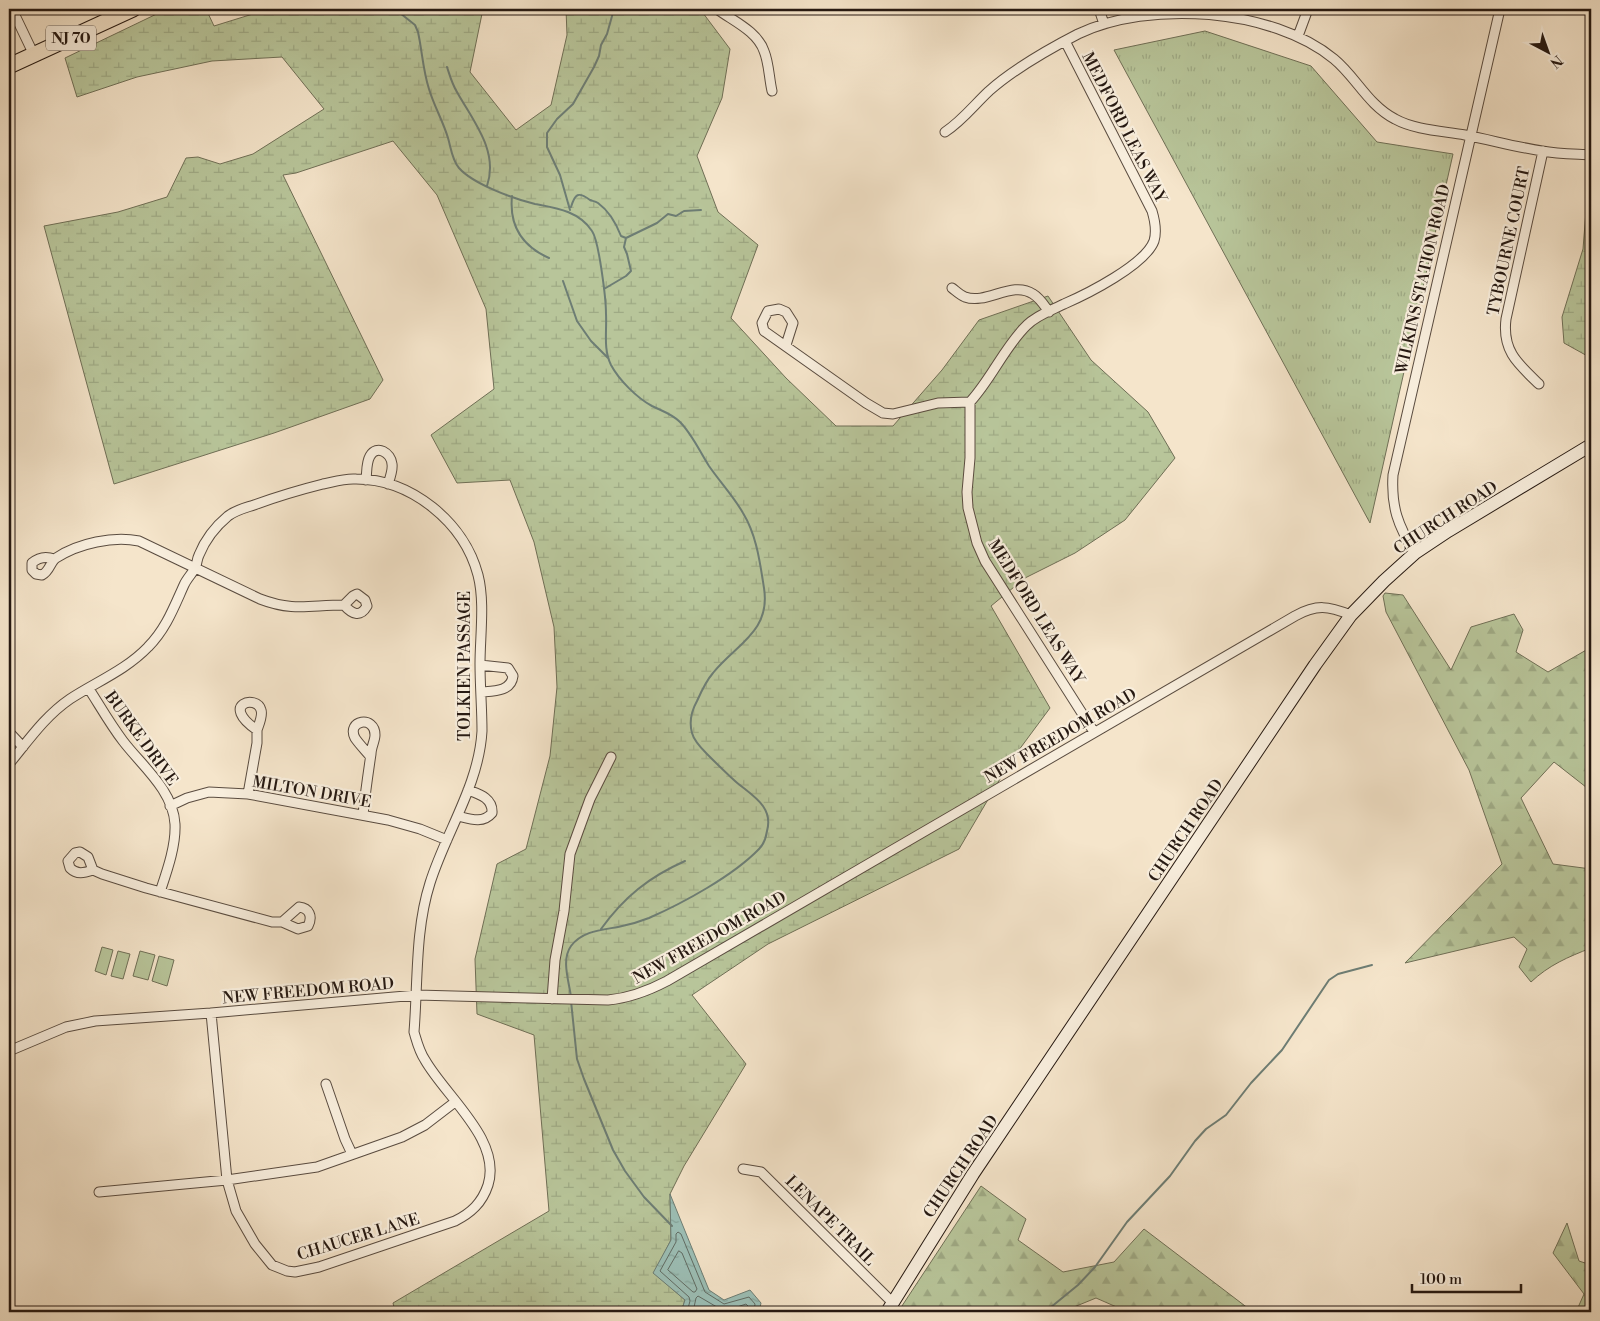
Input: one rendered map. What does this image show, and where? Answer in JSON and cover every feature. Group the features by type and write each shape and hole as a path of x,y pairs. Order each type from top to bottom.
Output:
{"highway":[{"name":"NJ 70","path":"9,66 133,9"}],"main road":[{"name":"CHURCH ROAD","path":"890,1308 973,1174 1314,665 1351,615 1384,580 1415,553 1591,445"}],"street":[{"path":"12,9 34,55"},
{"path":"717,9 748,31 760,43 766,58 772,91"},
{"path":"1099,9 1104,24"},
{"path":"1298,36 1308,9"},
{"name":"WILKINS STATION ROAD","path":"1415,553 1403,534 1394,509 1392,494 1393,475 1500,9"},
{"path":"945,132 961,120 1004,79 1064,41 1104,24 1158,15 1211,14 1251,21 1298,36 1334,59 1380,109 1396,120 1417,127 1543,151 1591,155"},
{"name":"MEDFORD LEAS WAY","path":"1064,41 1152,211 1156,226 1155,235 1150,249 1138,262 1090,292 1048,312 1027,325 970,402 970,458 967,492 968,508 977,543 986,561 1094,732"},
{"name":"TYBOURNE COURT","path":"1539,384 1513,357 1507,346 1505,333 1506,319 1543,151"},
{"path":"952,288 964,296 973,298 983,298 1016,289 1028,291 1038,298 1048,312"},
{"path":"786,345 858,398 884,413 893,414 938,403 970,402"},
{"path":"366,480 369,458 374,451 379,450 388,454 392,461 388,484"},
{"name":"TOLKIEN PASSAGE","path":"9,764 52,714 70,700 130,662 154,642 167,624 184,585 212,532 234,511 319,485 354,478 388,484 402,489 438,512 453,526 470,554 478,575 481,596 481,742 468,790 430,883 420,934 417,995"},
{"path":"54,559 66,552 86,546 115,539 128,539 140,541 260,599 277,605 294,608 344,605"},
{"name":"NEW FREEDOM ROAD","path":"9,1052 78,1023 95,1021 417,995 588,1000 625,999 660,984 1304,611 1321,606 1351,615"},
{"path":"480,665 503,667 511,672 513,676 510,685 502,690 480,692"},
{"name":"BURKE DRIVE","path":"89,689 122,739 163,791 170,806 175,822 175,832 160,892"},
{"path":"248,794 257,743 257,730"},
{"path":"9,732 23,747"},
{"path":"363,815 370,756"},
{"path":"556,999 555,960 564,911 570,854 590,799 611,757"},
{"path":"458,816 478,820 486,818 492,812 489,801 468,790"},
{"name":"MILTON DRIVE","path":"170,806 187,798 209,792 248,794 290,804 363,815 420,829 447,840"},
{"path":"93,870 160,892 272,922 282,922"},
{"name":"CHAUCER LANE","path":"211,1013 227,1180 236,1212 255,1244 272,1265 295,1272 319,1267 455,1221 470,1212 482,1199 489,1183 491,1167 485,1144 426,1062 418,1046 414,1032 417,995"},
{"path":"326,1084 344,1137 352,1154"},
{"path":"99,1192 227,1180 317,1167 410,1134 455,1102"},
{"name":"LENAPE TRAIL","path":"743,1169 761,1172 890,1308"}],"green space":[{"path":"167,9 206,9 214,26 269,9 483,9 470,72 516,130 551,105 567,35 566,9 700,9 730,49 722,98 697,156 718,212 758,245 731,318 786,378 836,426 893,426 942,370 979,320 1048,296 1091,360 1148,412 1175,458 1125,520 1075,553 1025,578 991,606 1050,708 1010,762 959,849 768,944 692,995 746,1064 684,1166 670,1194 671,1240 654,1273 685,1300 681,1312 395,1312 393,1303 549,1211 534,1035 477,1014 475,959 497,864 526,849 550,756 557,687 554,627 534,542 510,480 457,483 431,435 494,389 486,309 437,195 393,141 296,173 283,175 383,380 370,399 274,433 114,484 44,226 118,212 167,197 186,158 198,157 220,164 253,154 324,109 282,57 212,61 137,77 77,97 65,58"},
{"path":"1205,31 1311,66 1377,142 1453,154 1370,523 1114,50"},
{"path":"1591,210 1591,358 1564,343 1562,317 1583,249 1586,211"},
{"path":"1385,593 1403,595 1451,670 1471,627 1514,614 1523,630 1516,652 1548,672 1591,649 1591,791 1554,762 1521,798 1553,864 1591,869 1591,948 1559,962 1531,982 1519,967 1527,949 1514,937 1405,963 1502,864 1469,770 1386,612 1383,596"},
{"path":"102,947 113,950 106,975 95,971"},
{"path":"118,951 130,954 123,979 111,976"},
{"path":"140,951 155,955 148,980 133,976"},
{"path":"159,956 174,960 167,986 152,981"},
{"path":"981,1186 1026,1219 1018,1240 1063,1272 1114,1262 1144,1229 1253,1312 1128,1312 1096,1298 1074,1307 1071,1312 898,1312"},
{"path":"1567,1223 1579,1261 1591,1265 1591,1312 1576,1312 1584,1294 1553,1253"}],"water":[{"path":"670,1194 709,1290 724,1300 750,1290 761,1303 759,1312 681,1312 685,1300 653,1273 671,1240"}],"waterway":[{"path":"395,9 415,25 418,32 429,89 446,132 453,158 459,168 474,180 505,195 526,202 559,209 574,215 587,224 592,231 602,271 606,307 606,346 611,365 619,377 646,403 674,417 688,432 709,466 743,513 752,531 759,559 765,603 762,616 757,627 708,679 694,708 691,729 700,747 731,778 754,796 764,808 768,822 764,841 759,849 736,869 677,905 641,921 592,932 575,941 566,958 566,971 571,997"},
{"path":"570,210 560,175 547,147 547,133 557,119 573,104 594,67 601,45 607,34 614,9"},
{"path":"447,67 454,86 477,125 487,149 490,161 487,186"},
{"path":"571,207 578,195 583,195 597,202 612,218 621,236 626,238"},
{"path":"512,196 513,217 519,234 531,247 549,258"},
{"path":"626,238 657,223 668,214 676,216 684,211 701,210"},
{"path":"604,289 631,271 624,247 626,238"},
{"path":"563,281 577,321 591,341 608,358"},
{"path":"601,929 619,907 638,889 660,874 685,861"},
{"path":"1045,1312 1078,1285 1095,1267 1127,1222 1170,1176 1195,1141 1206,1129 1226,1115 1251,1083 1282,1050 1329,980 1338,974 1372,965"},
{"path":"571,1001 577,1059 613,1150 625,1171 644,1197 672,1226"}]}
